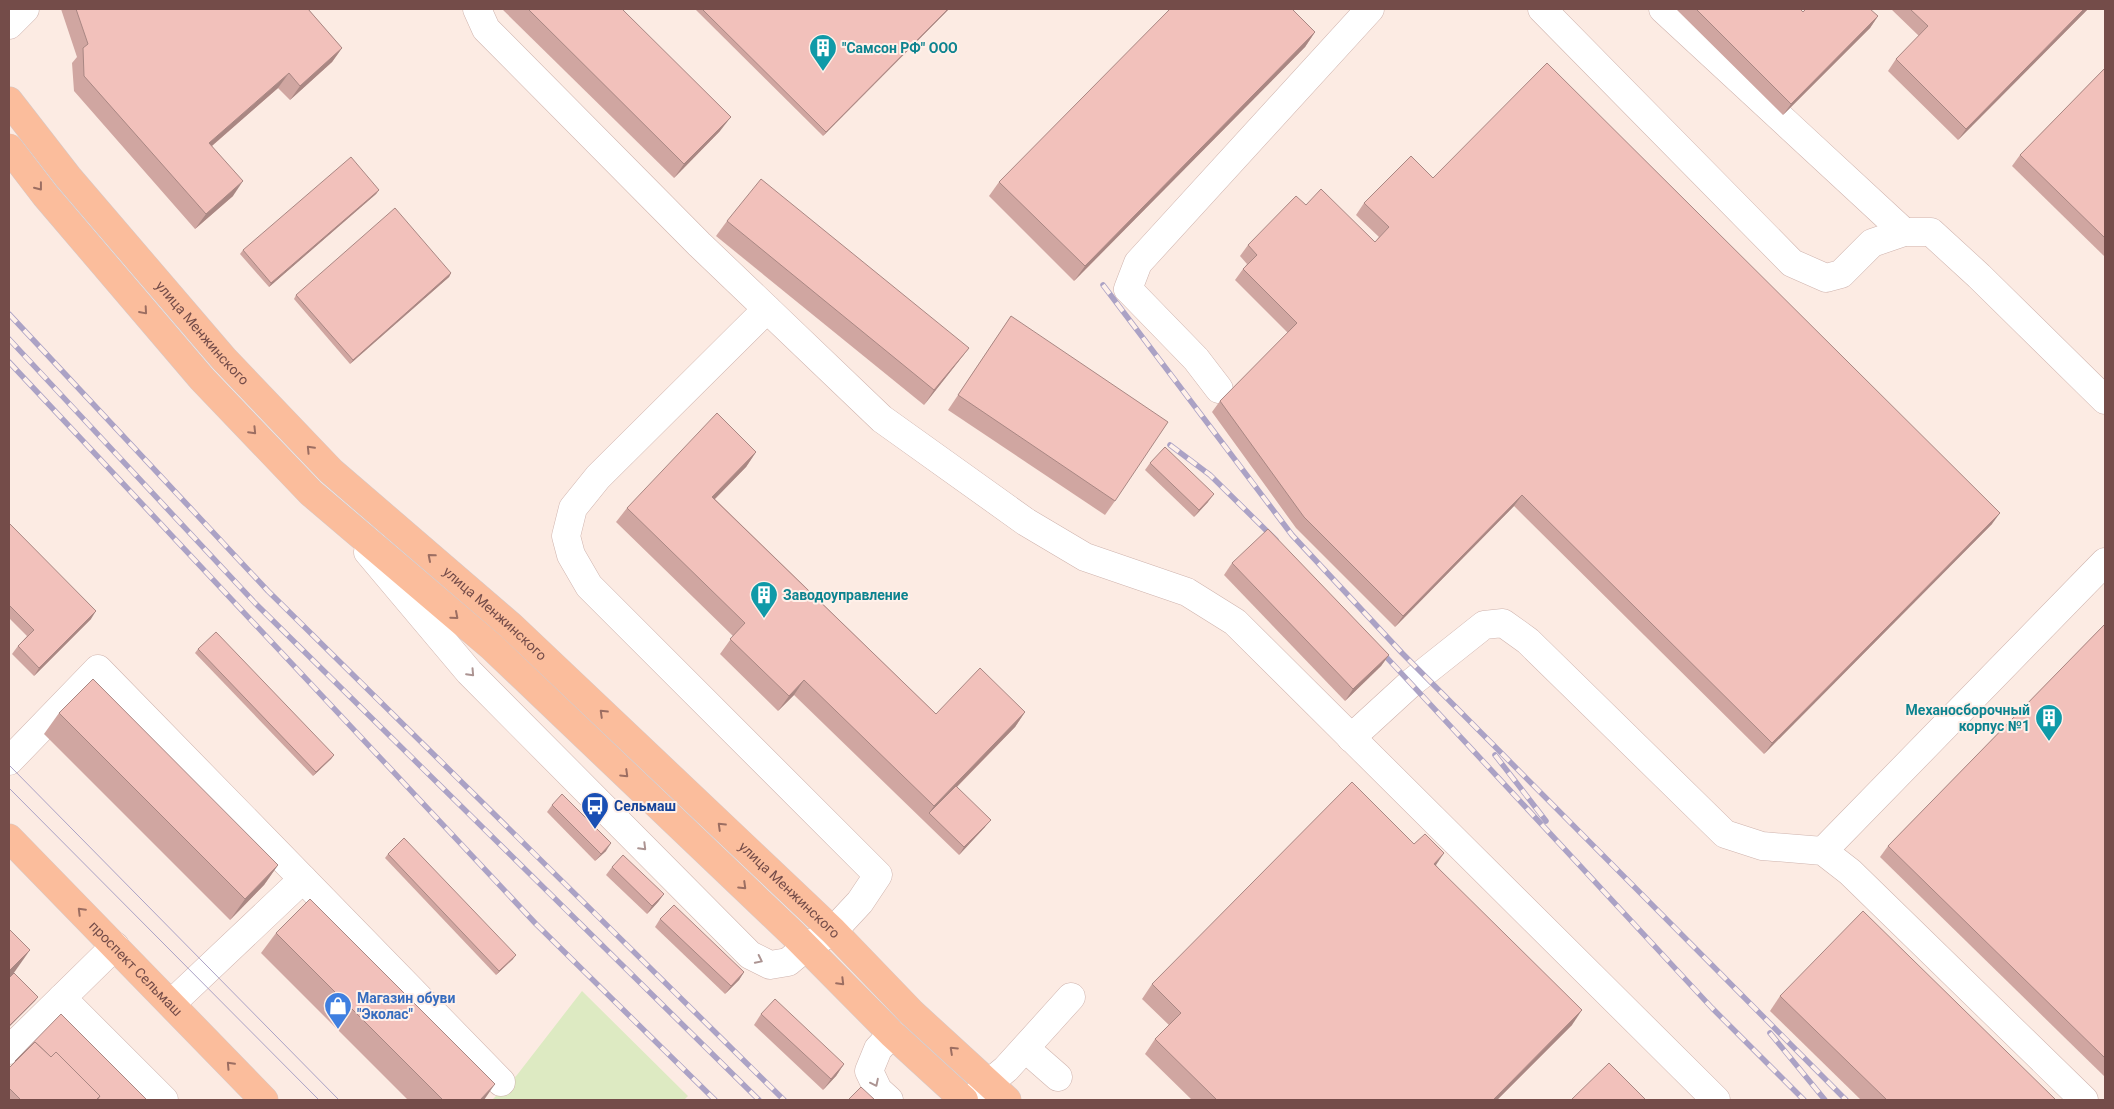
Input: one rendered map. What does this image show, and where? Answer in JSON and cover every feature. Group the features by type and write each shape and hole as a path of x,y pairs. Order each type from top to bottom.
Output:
{"main road":[{"name":"улица Менжинского","path":"9,101 68,176 224,359 331,471 511,626 833,931 989,1095"},
{"name":"улица Менжинского","path":"9,148 45,195 202,379 311,493 492,647 806,947 892,1034 964,1100"},
{"name":"проспект Сельмаш","path":"9,838 172,1003 264,1100"}],"lane":[{"path":"9,25 25,9"},
{"path":"477,9 486,29 699,244 882,419 1026,522 1085,557 1188,592 1235,622 1716,1100"},
{"path":"1219,389 1196,359 1128,289 1138,263 1370,9"},
{"path":"1542,9 1792,263 1826,278 1841,274 1872,243 1904,232 1930,232 1979,276 2105,400"},
{"path":"1663,9 1904,232"},
{"path":"338,516 469,672 750,955 770,965 788,962 806,947 833,931 860,902 878,875 588,586 571,554 566,536 573,508 598,477 767,309"},
{"path":"1823,851 2105,562"},
{"path":"1352,738 1411,683 1484,625 1503,623 1528,641 1725,834 1762,846 1823,851 1850,872 2084,1100"},
{"path":"9,761 98,669 500,1082"},
{"path":"172,1003 304,879"},
{"path":"9,1050 115,946"},
{"path":"989,1095 1006,1070 1071,997"},
{"path":"62,998 164,1100"},
{"path":"888,1100 878,1090 869,1071 878,1049 892,1034"},
{"path":"1026,1049 1058,1077"}],"green space":[{"path":"582,991 688,1096 684,1100 492,1100 517,1075"}],"building":[{"path":"76,9 308,9 342,48 300,86 289,73 209,143 243,181 206,214 84,76 83,48 88,44"},
{"path":"528,9 622,9 731,117 684,164"},
{"name":"\"Самсон РФ\" ООО","path":"702,9 948,9 826,132"},
{"path":"1170,9 1292,9 1315,32 1085,266 999,182"},
{"path":"1696,9 1800,9 1803,12 1806,9 1870,9 1878,16 1791,104"},
{"path":"1910,9 2084,9 1966,129 1896,59 1928,26"},
{"path":"1547,63 2000,513 1772,743 1522,495 1403,616 1304,517 1220,401 1297,323 1243,269 1257,255 1248,245 1296,196 1306,205 1321,189 1375,242 1389,227 1364,203 1411,156 1433,178"},
{"path":"2105,68 2105,238 2020,155"},
{"path":"351,157 379,190 271,283 243,250"},
{"path":"761,179 969,348 934,390 727,221"},
{"path":"395,208 451,273 353,360 296,295"},
{"path":"1011,316 1168,422 1115,501 958,395"},
{"name":"Заводоуправление","path":"717,413 756,452 712,497 936,714 980,668 1025,712 934,806 804,680 789,696 730,639 745,623 627,508"},
{"path":"1165,447 1214,494 1199,510 1150,463"},
{"path":"9,523 96,611 39,668 18,646 34,630 9,605"},
{"path":"1268,529 1389,655 1353,689 1232,563"},
{"name":"Механосборочный корпус №1","path":"2105,624 2105,1058 1888,846"},
{"path":"216,632 334,755 316,772 198,649"},
{"path":"93,679 278,865 245,899 59,713"},
{"path":"1352,782 1414,844 1425,834 1444,853 1434,864 1582,1010 1493,1100 1217,1100 1155,1039 1181,1013 1152,984"},
{"path":"956,786 991,820 964,847 929,813"},
{"path":"562,794 611,843 601,854 552,805"},
{"path":"404,838 516,955 499,971 388,854"},
{"path":"623,855 664,894 652,906 612,867"},
{"path":"310,899 495,1084 480,1100 443,1100 276,933"},
{"path":"674,905 744,972 731,986 660,919"},
{"path":"1863,911 2056,1100 1887,1100 1780,996"},
{"path":"9,929 30,950 9,971"},
{"path":"14,973 38,997 9,1026 9,978"},
{"path":"775,999 844,1064 831,1079 761,1014"},
{"path":"61,1014 147,1100 97,1100 100,1096 56,1052 51,1057 35,1042 15,1061"},
{"path":"35,1042 51,1057 56,1052 100,1096 96,1100 21,1100 9,1088 9,1068"},
{"path":"1609,1063 1646,1100 1571,1100"},
{"path":"861,1087 875,1100 848,1100"}],"tram line":[{"path":"9,765 339,1100"},
{"path":"9,788 319,1100"},
{"path":"562,1100 575,1100"}],"railway":[{"path":"1103,285 1292,535 1402,653 1846,1100"},
{"path":"9,314 268,591 784,1100"},
{"path":"9,339 255,603 759,1100"},
{"path":"9,362 536,924 715,1100"},
{"path":"1170,445 1210,475 1276,540"},
{"path":"1377,647 1712,1008 1804,1100"},
{"path":"1495,755 1546,821"},
{"path":"1770,1033 1825,1100"}],"place":[{"name":"\"Самсон РФ\" ООО","path":"823,72"},
{"name":"Заводоуправление","path":"764,619"},
{"name":"Механосборочный корпус №1","path":"2049,742"},
{"name":"Сельмаш","path":"595,830"},
{"name":"Магазин обуви \"Эколас\"","path":"338,1030"}]}
